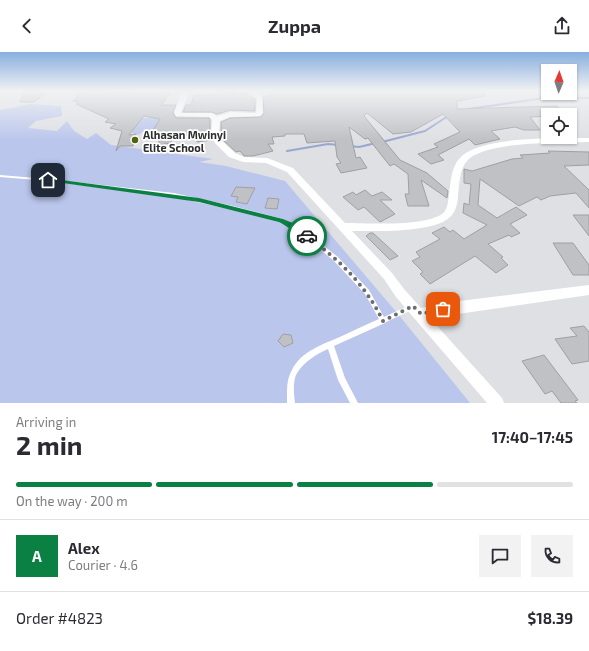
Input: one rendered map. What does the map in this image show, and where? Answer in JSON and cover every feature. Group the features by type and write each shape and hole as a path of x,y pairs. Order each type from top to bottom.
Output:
{"street":[{"path":"179,107 177,112 178,115 212,115 216,120 215,135 218,141 232,155 243,159 267,161 290,170 388,276 497,403"},
{"path":"216,120 219,117 226,115 258,115 260,113 260,107"},
{"path":"344,227 419,224 433,221 447,215 452,208 456,173 460,162 478,150 524,143 589,140"},
{"path":"417,310 443,309 589,290"}],"lane":[{"path":"0,176 48,180 174,195 281,220 304,233 336,258 367,292 383,321"},
{"path":"291,403 290,388 292,375 303,361 316,351 383,321 417,310"},
{"path":"330,345 342,380 354,403"}],"shaded area":[{"path":"14,107 61,107 62,116 36,121 28,128 57,131 67,121 74,131 87,139 96,133 111,145 213,159 199,162 226,166 285,181 398,314 470,403 0,403 0,110"},
{"path":"151,115 160,119 161,121 158,130 142,132 135,135 132,132 143,118 149,118"}],"building":[{"path":"83,107 175,107 173,113 176,118 209,118 210,135 212,140 197,142 197,134 171,137 171,143 159,145 159,138 147,140 160,119 144,116 129,135 136,134 133,146 120,146 116,151 122,131 110,128 116,124 105,122 109,119"},
{"path":"185,107 255,107 255,111 230,110 217,114 212,112 183,112"},
{"path":"264,107 457,107 457,109 511,107 559,108 541,108 541,116 530,117 540,130 524,130 515,127 491,131 500,139 475,145 469,139 438,155 444,160 431,164 418,154 438,147 434,144 460,132 443,114 411,132 393,134 367,113 364,116 400,160 427,173 448,191 447,198 421,180 429,206 408,206 405,194 409,194 408,174 394,164 390,166 368,138 365,139 349,127 356,158 360,157 367,168 341,173 336,164 341,163 337,157 335,141 307,143 304,134 285,134 285,136 272,137 274,144 268,144 273,151 253,156 244,156 240,151 236,152 222,139 221,122 230,118 261,117 264,113"},
{"path":"548,151 589,152 589,165 564,166 589,190 589,208 576,193 550,196 541,200 537,197 519,206 480,179 478,205 497,218 516,207 527,215 510,224 520,233 511,237 509,235 488,244 503,257 501,258 508,265 496,273 475,256 430,284 420,274 423,272 412,261 420,257 416,252 440,239 432,233 444,227 450,232 453,230 464,239 487,225 463,213 464,203 469,205 471,184 464,183 464,169 472,171 512,159 523,158 520,155 550,153"},
{"path":"236,187 255,188 247,204 236,202 238,197 231,196"},
{"path":"365,190 372,196 382,192 392,200 380,200 395,214 380,222 364,207 358,210 343,197 353,192 356,195"},
{"path":"268,198 279,199 277,209 265,208"},
{"path":"573,215 589,215 589,236"},
{"path":"373,233 398,256 390,260 366,236"},
{"path":"553,243 573,243 589,265 589,275 573,275"},
{"path":"584,326 589,332 589,361 572,364 555,339 577,336 570,328"},
{"path":"283,334 291,335 293,343 284,347 278,341"},
{"path":"544,355 578,400 575,401 577,403 561,403 552,391 545,394 522,361"}],"waterway":[{"path":"468,109 479,107"},
{"path":"382,142 425,131 448,116"},
{"path":"350,146 359,147 376,143"},
{"path":"287,151 328,144 339,145"}],"way so far":[{"path":"307,236 336,258 367,292 375,304 383,321 413,306 421,314 443,309"}],"place":[{"name":"Alhasan Mwinyi Elite School","path":"135,140"}],"route":[{"path":"48,180 174,195 199,200 281,220 307,236"}]}
